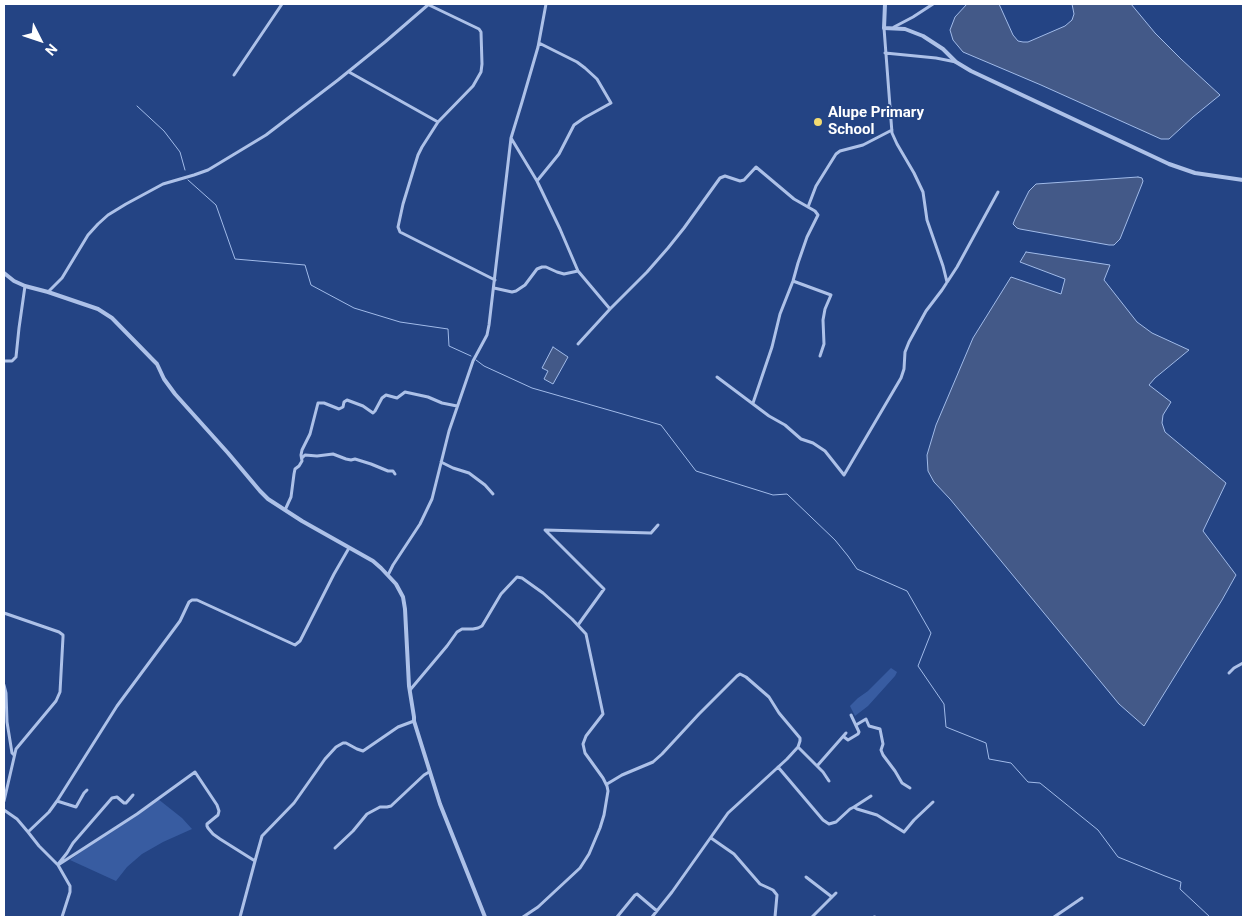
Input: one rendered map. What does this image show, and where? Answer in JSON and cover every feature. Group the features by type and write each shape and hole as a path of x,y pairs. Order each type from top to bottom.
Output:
{"street":[{"path":"234,75 282,4"},
{"path":"48,292 67,272 88,235 108,215 164,184 208,170 266,135 349,72 429,4 456,19 476,27 480,32 481,72 478,80 438,122 418,155 398,227 400,232 495,280"},
{"path":"388,575 420,524 432,499 457,406 473,361 487,335 511,138 538,42 546,4"},
{"path":"885,4 885,53 892,130 894,139 912,168 923,192 927,220 947,283"},
{"path":"894,28 933,4"},
{"path":"884,28 905,29 923,36 943,49 956,62 971,71 1169,164 1195,173 1243,180"},
{"path":"537,181 559,154 574,125 611,103 597,79 585,68 538,42"},
{"path":"885,53 956,62"},
{"path":"349,72 438,122"},
{"path":"808,207 816,186 836,154 840,151 863,145 892,130"},
{"path":"511,138 537,181 578,271 610,309"},
{"path":"578,344 668,248 722,176 740,181 744,180 756,167 794,199 818,215 802,250 753,403"},
{"path":"717,377 801,438 825,451 844,475 901,378 904,369 905,352 909,342 926,311 947,283 998,192"},
{"path":"494,288 512,292 516,291 525,285 537,269 542,267 564,274 578,271"},
{"path":"4,273 14,281 25,286 98,309 112,318 157,364 175,394 268,499 373,561 396,584 404,602 414,721 440,804 485,917"},
{"path":"793,281 831,295 823,320 824,344 820,356"},
{"path":"4,360 12,361 16,357 25,286"},
{"path":"285,510 291,497 295,469 302,461 302,450 310,434 318,403 324,403 339,409 343,407 344,402 347,400 363,406 373,413 386,395 397,398 406,392 457,406"},
{"path":"302,458 305,455 333,454 346,459 355,459 371,464 395,474"},
{"path":"441,462 452,468 469,473 485,485 493,494"},
{"path":"578,625 604,589 545,530 651,533 658,525"},
{"path":"28,832 58,801 117,706 180,621 189,602 198,600 295,646 300,641 349,548"},
{"path":"410,690 460,630 482,626 501,594 517,577 522,578 543,593 578,625 588,638 603,714 584,738 583,747 588,758 607,784 608,791 604,815 589,854 583,864 538,908 523,917"},
{"path":"4,613 59,632 64,637 58,696 50,709 16,748 4,801"},
{"path":"1228,673 1243,663"},
{"path":"607,784 622,775 653,762 698,714 740,674 769,697 779,713 800,738 798,747 787,759 728,813 652,917"},
{"path":"4,685 7,722 12,753 14,755"},
{"path":"817,766 845,735 848,740 858,734 859,732 851,715"},
{"path":"856,725 866,719 869,726 880,729 883,756 902,783 910,788"},
{"path":"240,917 254,861 264,832 294,803 325,759 340,744 345,743 363,751 398,727 414,721"},
{"path":"798,747 823,772 829,781"},
{"path":"778,767 823,820 829,824 836,822 850,809 871,796"},
{"path":"58,865 138,814 195,772 219,811 218,815 207,824 208,828 220,839 254,861"},
{"path":"335,848 356,828 367,814 380,807 391,806 429,772"},
{"path":"58,801 76,807 87,790"},
{"path":"58,865 112,798 117,797 126,803 133,795"},
{"path":"854,807 876,815 904,832 933,802"},
{"path":"4,810 17,819 39,846 58,865 68,881 70,890 62,917"},
{"path":"711,838 734,854 760,884 773,890 777,895 775,917"},
{"path":"806,877 832,897"},
{"path":"812,917 836,893"},
{"path":"617,917 637,894 657,910"},
{"path":"1054,917 1082,898"}],"shaded area":[{"path":"967,4 999,4 1013,35 1018,41 1028,42 1065,26 1072,20 1074,14 1072,4 1131,4 1155,33 1220,95 1169,139 1161,139 963,52 953,40 950,30 955,17"},
{"path":"1142,178 1142,184 1120,239 1114,245 1020,229 1013,224 1029,191 1036,184"},
{"path":"1026,252 1110,265 1104,280 1137,322 1152,333 1189,350 1149,385 1171,402 1163,415 1162,423 1165,432 1226,483 1203,531 1236,575 1144,726 1119,704 934,482 928,471 927,455 936,425 973,338 1011,277 1061,294 1065,279 1020,262"},
{"path":"553,347 568,357 553,384 544,379 548,371 542,368"},
{"path":"891,668 897,672 895,676 868,706 855,716 850,706"},
{"path":"158,799 182,818 192,829 142,854 127,867 116,881 70,860 94,842"}],"waterway":[{"path":"137,106 164,131 180,152 185,170"},
{"path":"188,180 216,205 235,259 305,265 311,285 354,308 400,322 448,329 449,346 471,356"},
{"path":"476,360 484,366 532,388 661,425 696,471 773,495 787,494 835,540 857,569 907,591 931,633 918,666 944,704 946,727 986,743 989,759 1011,763 1028,782 1040,783 1098,830 1118,857 1181,882 1180,889 1210,917"}],"place":[{"name":"Alupe Primary School","path":"818,122"}]}
